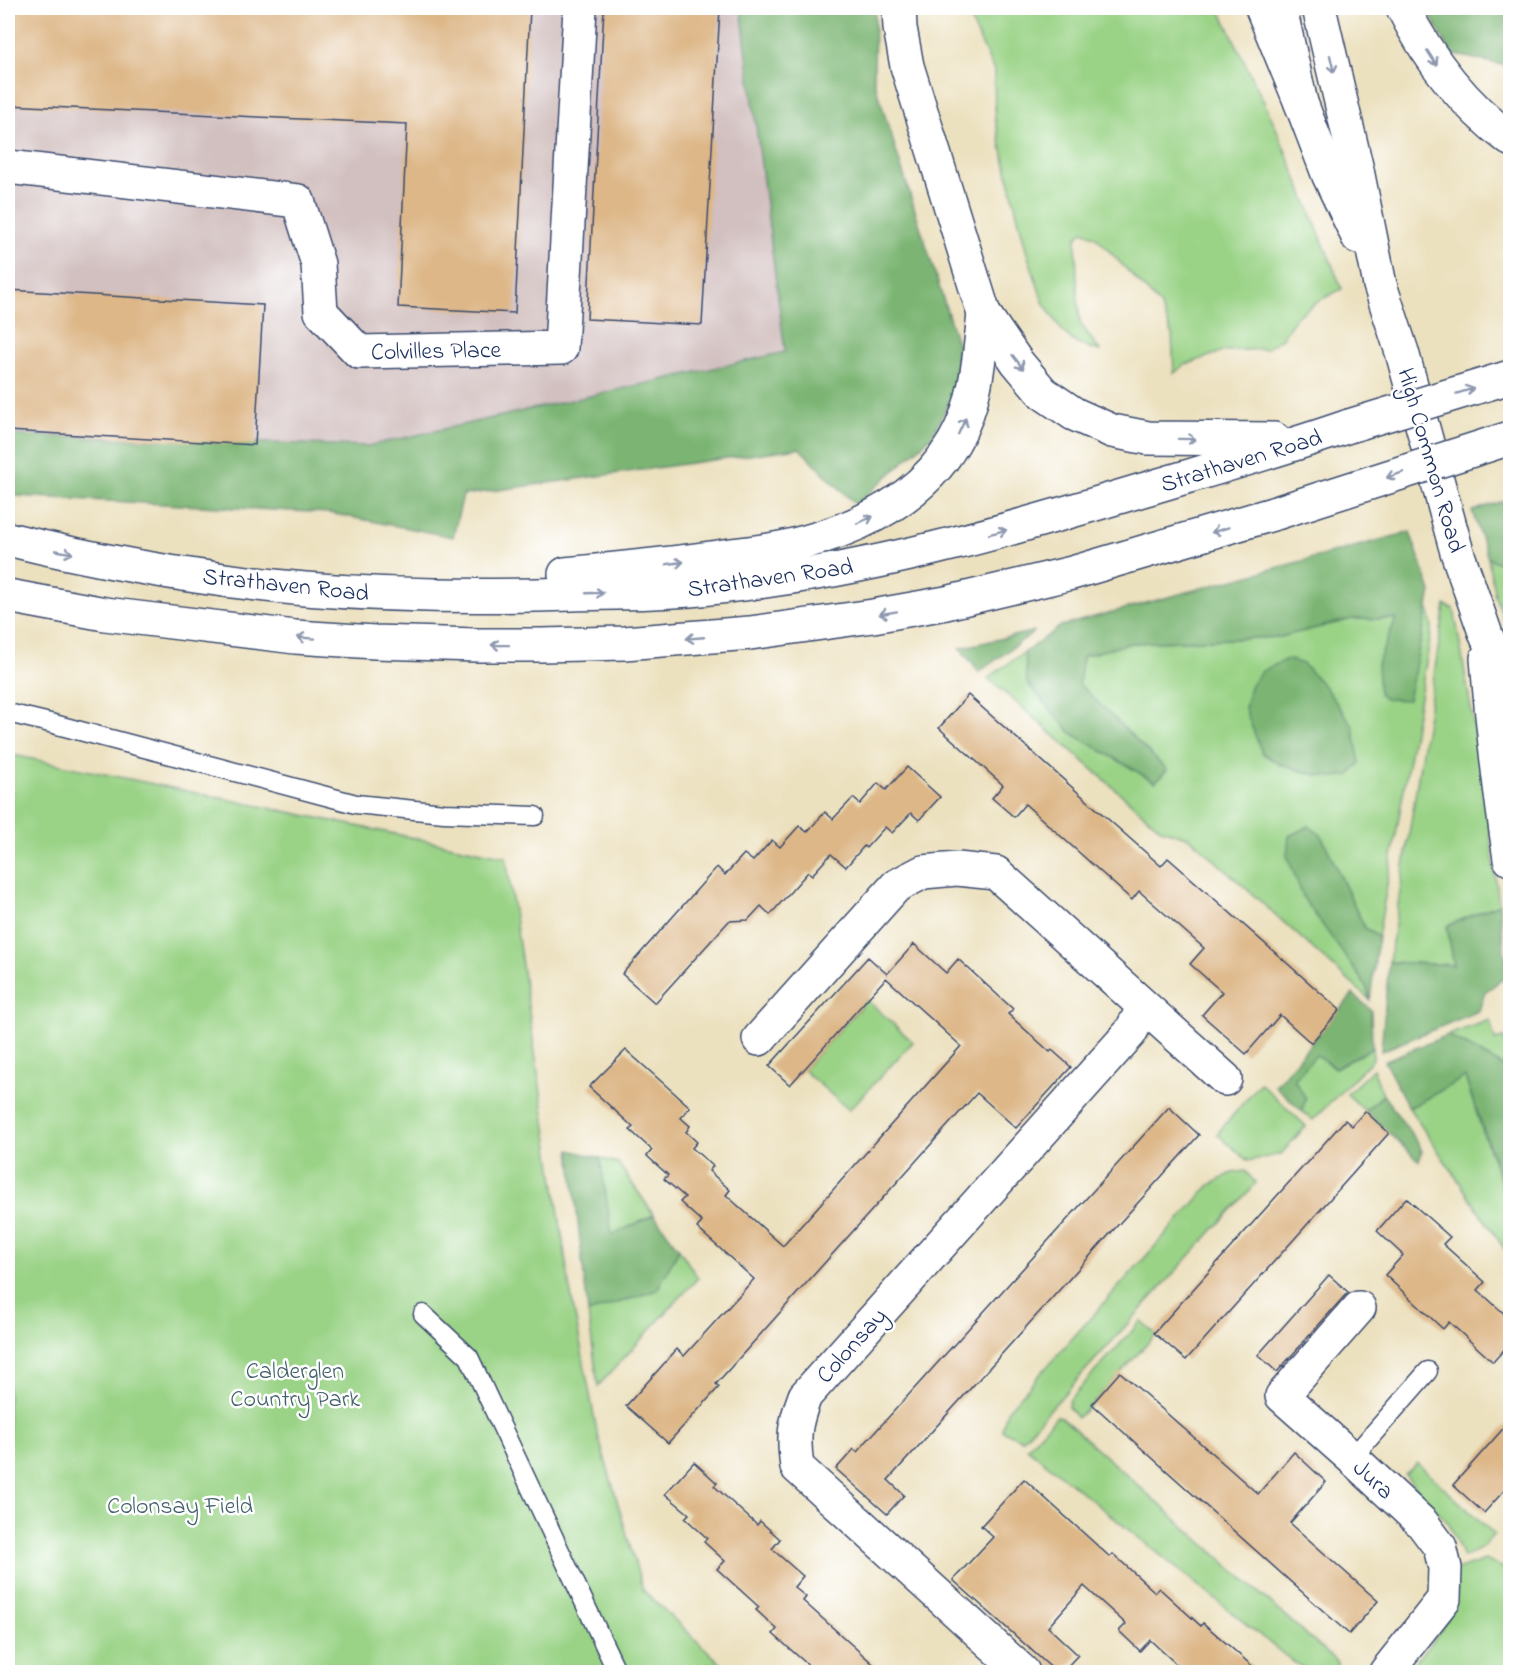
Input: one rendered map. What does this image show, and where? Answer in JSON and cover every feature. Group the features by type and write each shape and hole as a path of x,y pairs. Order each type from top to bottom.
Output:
{"main road":[{"name":"Colvilles Place","path":"8,167 298,201 318,264 321,312 359,352 561,348 580,8"},
{"path":"899,8 907,66 984,314 1017,362 1043,393 1074,414 1112,431 1148,438 1312,438"},
{"path":"1262,8 1301,103"},
{"name":"High Common Road","path":"1280,8 1301,103 1329,176 1380,285"},
{"name":"High Common Road","path":"1319,8 1357,170 1380,285 1402,352 1457,552 1486,635 1510,690"},
{"path":"1403,8 1439,70 1470,104 1510,139"},
{"path":"387,594 525,577 668,564 781,548 828,535 868,520 901,501 930,474 954,442 969,410 978,371 984,314"},
{"name":"Strathaven Road","path":"8,539 88,557 226,580 305,589 387,594 509,596 690,590 775,580 872,562 1026,525 1510,377"},
{"name":"Strathaven Road","path":"8,597 105,614 295,637 375,642 542,645 644,642 772,631 946,603 1072,573 1276,513 1510,438"},
{"name":"High Common Road","path":"1486,635 1492,728 1510,859"},
{"name":"High Common Road","path":"1498,779 1510,816"},
{"path":"759,1039 896,886 923,872 957,869 996,873 1225,1079"},
{"name":"Colonsay","path":"1023,1672 796,1467 794,1442 796,1419 805,1396 1130,1033 1144,1007"},
{"name":"Jura","path":"1359,1308 1282,1396 1422,1523 1440,1547 1445,1568 1444,1599 1386,1672"}],"lane":[{"path":"8,713 356,804 444,813 535,816"},
{"path":"423,1314 469,1358 617,1672"},
{"path":"1353,1458 1428,1371"}],"shaded area":[{"path":"8,8 741,8 785,352 368,446 8,435"}],"green space":[{"path":"741,8 875,8 874,81 958,346 955,390 932,436 856,505 799,448 463,495 453,537 329,513 17,496 8,492 8,435 368,446 785,352"},
{"path":"965,8 1219,8 1274,123 1342,289 1322,299 1296,317 1281,339 1266,349 1224,351 1185,365 1174,373 1172,334 1160,305 1096,237 1083,231 1076,238 1080,323 1100,351 1077,344 1063,332 1043,302 1027,253 995,119 994,71"},
{"path":"1426,8 1510,8 1510,69 1508,66 1452,54"},
{"path":"1510,499 1510,568 1488,558 1472,511"},
{"path":"1410,532 1431,592 1408,700 1386,699 1379,694 1377,664 1396,619 1352,619 1280,637 1131,643 1083,656 1079,684 1167,770 1155,782 1071,733 1027,683 1025,652 1061,626"},
{"path":"1488,558 1510,568 1510,636 1495,596"},
{"path":"1445,605 1454,609 1483,779 1499,904 1447,926 1454,965 1389,962"},
{"path":"1428,606 1432,628 1378,937 1365,928 1321,835 1370,1000 1190,838 1161,829 988,678 1025,652 1027,683 1155,782 1166,769 1078,684 1083,656 1131,643 1280,637 1352,619 1397,619 1377,664 1424,625"},
{"path":"1035,631 979,672 960,648"},
{"path":"1287,659 1303,664 1325,687 1353,726 1360,763 1350,775 1335,777 1315,775 1279,764 1262,753 1245,709 1250,686 1262,671"},
{"name":"Calderglen Country Park","path":"8,754 506,857 570,1289 597,1432 643,1590 730,1672 8,1672"},
{"path":"1309,826 1321,835 1365,928 1378,937 1370,1000 1366,986 1304,899 1287,856 1289,836"},
{"path":"1499,904 1507,976 1485,992 1479,1011 1381,1051 1389,962 1454,965 1447,926"},
{"path":"1353,994 1371,1010 1372,1048 1335,1068 1316,1055 1294,1080 1306,1098 1302,1111 1275,1086"},
{"path":"867,1000 913,1042 849,1110 803,1070"},
{"path":"1490,1020 1495,1040 1504,1038 1510,1059 1510,1070 1448,1035"},
{"path":"1448,1035 1510,1070 1510,1206 1465,1077 1409,1108 1384,1061"},
{"path":"1372,1048 1373,1059 1313,1120 1302,1111 1305,1098 1294,1080 1316,1054 1335,1068"},
{"path":"1373,1069 1383,1095 1365,1111 1347,1094"},
{"path":"1465,1077 1510,1206 1510,1257 1409,1108"},
{"path":"1260,1083 1306,1126 1281,1154 1248,1161 1217,1134"},
{"path":"1383,1095 1419,1144 1422,1152 1419,1161 1365,1111"},
{"path":"570,1150 600,1158 612,1235 654,1215 679,1249 657,1290 588,1313"},
{"path":"600,1158 618,1163 654,1215 612,1235"},
{"path":"1245,1171 1256,1183 1022,1440 1002,1430 1007,1411 1210,1185 1232,1173"},
{"path":"679,1249 698,1278 598,1386 588,1313 657,1290"},
{"path":"1141,1321 1156,1334 1077,1418 1068,1407 1070,1399"},
{"path":"1057,1416 1061,1417 1338,1663 1332,1672 1310,1672 1287,1657 1027,1448"},
{"path":"1417,1463 1494,1534 1481,1549 1463,1557 1449,1524 1405,1475"},
{"path":"1485,1560 1510,1571 1510,1666 1489,1672 1406,1672 1442,1630 1452,1610 1454,1571"}],"building":[{"path":"8,8 530,8 515,313 398,307 407,124 8,105"},
{"path":"604,8 720,8 702,325 587,319"},
{"path":"8,290 263,305 255,445 8,431"},
{"path":"968,695 1161,866 1168,858 1340,1010 1311,1043 1280,1015 1246,1054 1202,1015 1222,992 1190,964 1204,948 1139,891 1132,900 1025,804 1014,817 992,798 1003,785 939,728"},
{"path":"907,767 940,797 919,820 911,813 892,833 885,827 846,867 831,854 812,875 808,872 770,915 761,906 748,920 729,921 655,1003 622,974 717,867 725,875 744,854 753,861 772,840 780,847 799,826 807,832 825,812 833,819 853,798 860,804 878,783 886,790"},
{"path":"914,944 946,973 958,959 1013,1009 1008,1014 1050,1052 1052,1050 1071,1067 1016,1128 977,1093 716,1384 719,1387 668,1443 626,1406 677,1349 684,1356 754,1279 697,1228 702,1222 680,1202 685,1197 664,1179 668,1175 647,1156 652,1150 630,1130 633,1127 589,1087 626,1050 690,1107 681,1118 690,1126 686,1132 697,1142 692,1148 713,1166 709,1171 730,1190 726,1195 783,1246 961,1046 886,978 790,1085 769,1066 868,957 887,974"},
{"path":"1169,1107 1199,1135 888,1480 904,1495 887,1514 836,1469 854,1449 857,1452"},
{"path":"1365,1111 1389,1133 1186,1360 1154,1333 1345,1120 1352,1126"},
{"path":"1406,1198 1450,1237 1443,1244 1485,1282 1478,1290 1510,1319 1510,1343 1493,1362 1449,1322 1443,1329 1385,1275 1403,1255 1377,1231"},
{"path":"1329,1275 1348,1292 1277,1372 1258,1355"},
{"path":"1120,1372 1258,1494 1294,1452 1326,1482 1290,1523 1378,1601 1349,1634 1092,1404"},
{"path":"1510,1421 1510,1484 1484,1513 1453,1485"},
{"path":"694,1462 717,1483 714,1486 757,1525 760,1521 780,1539 772,1549 803,1576 794,1587 806,1597 803,1601 882,1672 816,1672 773,1634 777,1629 756,1610 759,1607 717,1569 725,1561 704,1542 707,1538 685,1518 689,1514 665,1494"},
{"path":"1024,1479 1110,1557 1113,1554 1155,1592 1159,1588 1201,1626 1203,1623 1259,1672 1185,1672 1150,1640 1140,1651 1119,1631 1126,1624 1084,1586 1048,1627 1078,1655 1062,1672 1056,1672 953,1580 993,1537 981,1526"}],"park label":[{"name":"Colonsay Field","path":"180,1505"}]}
